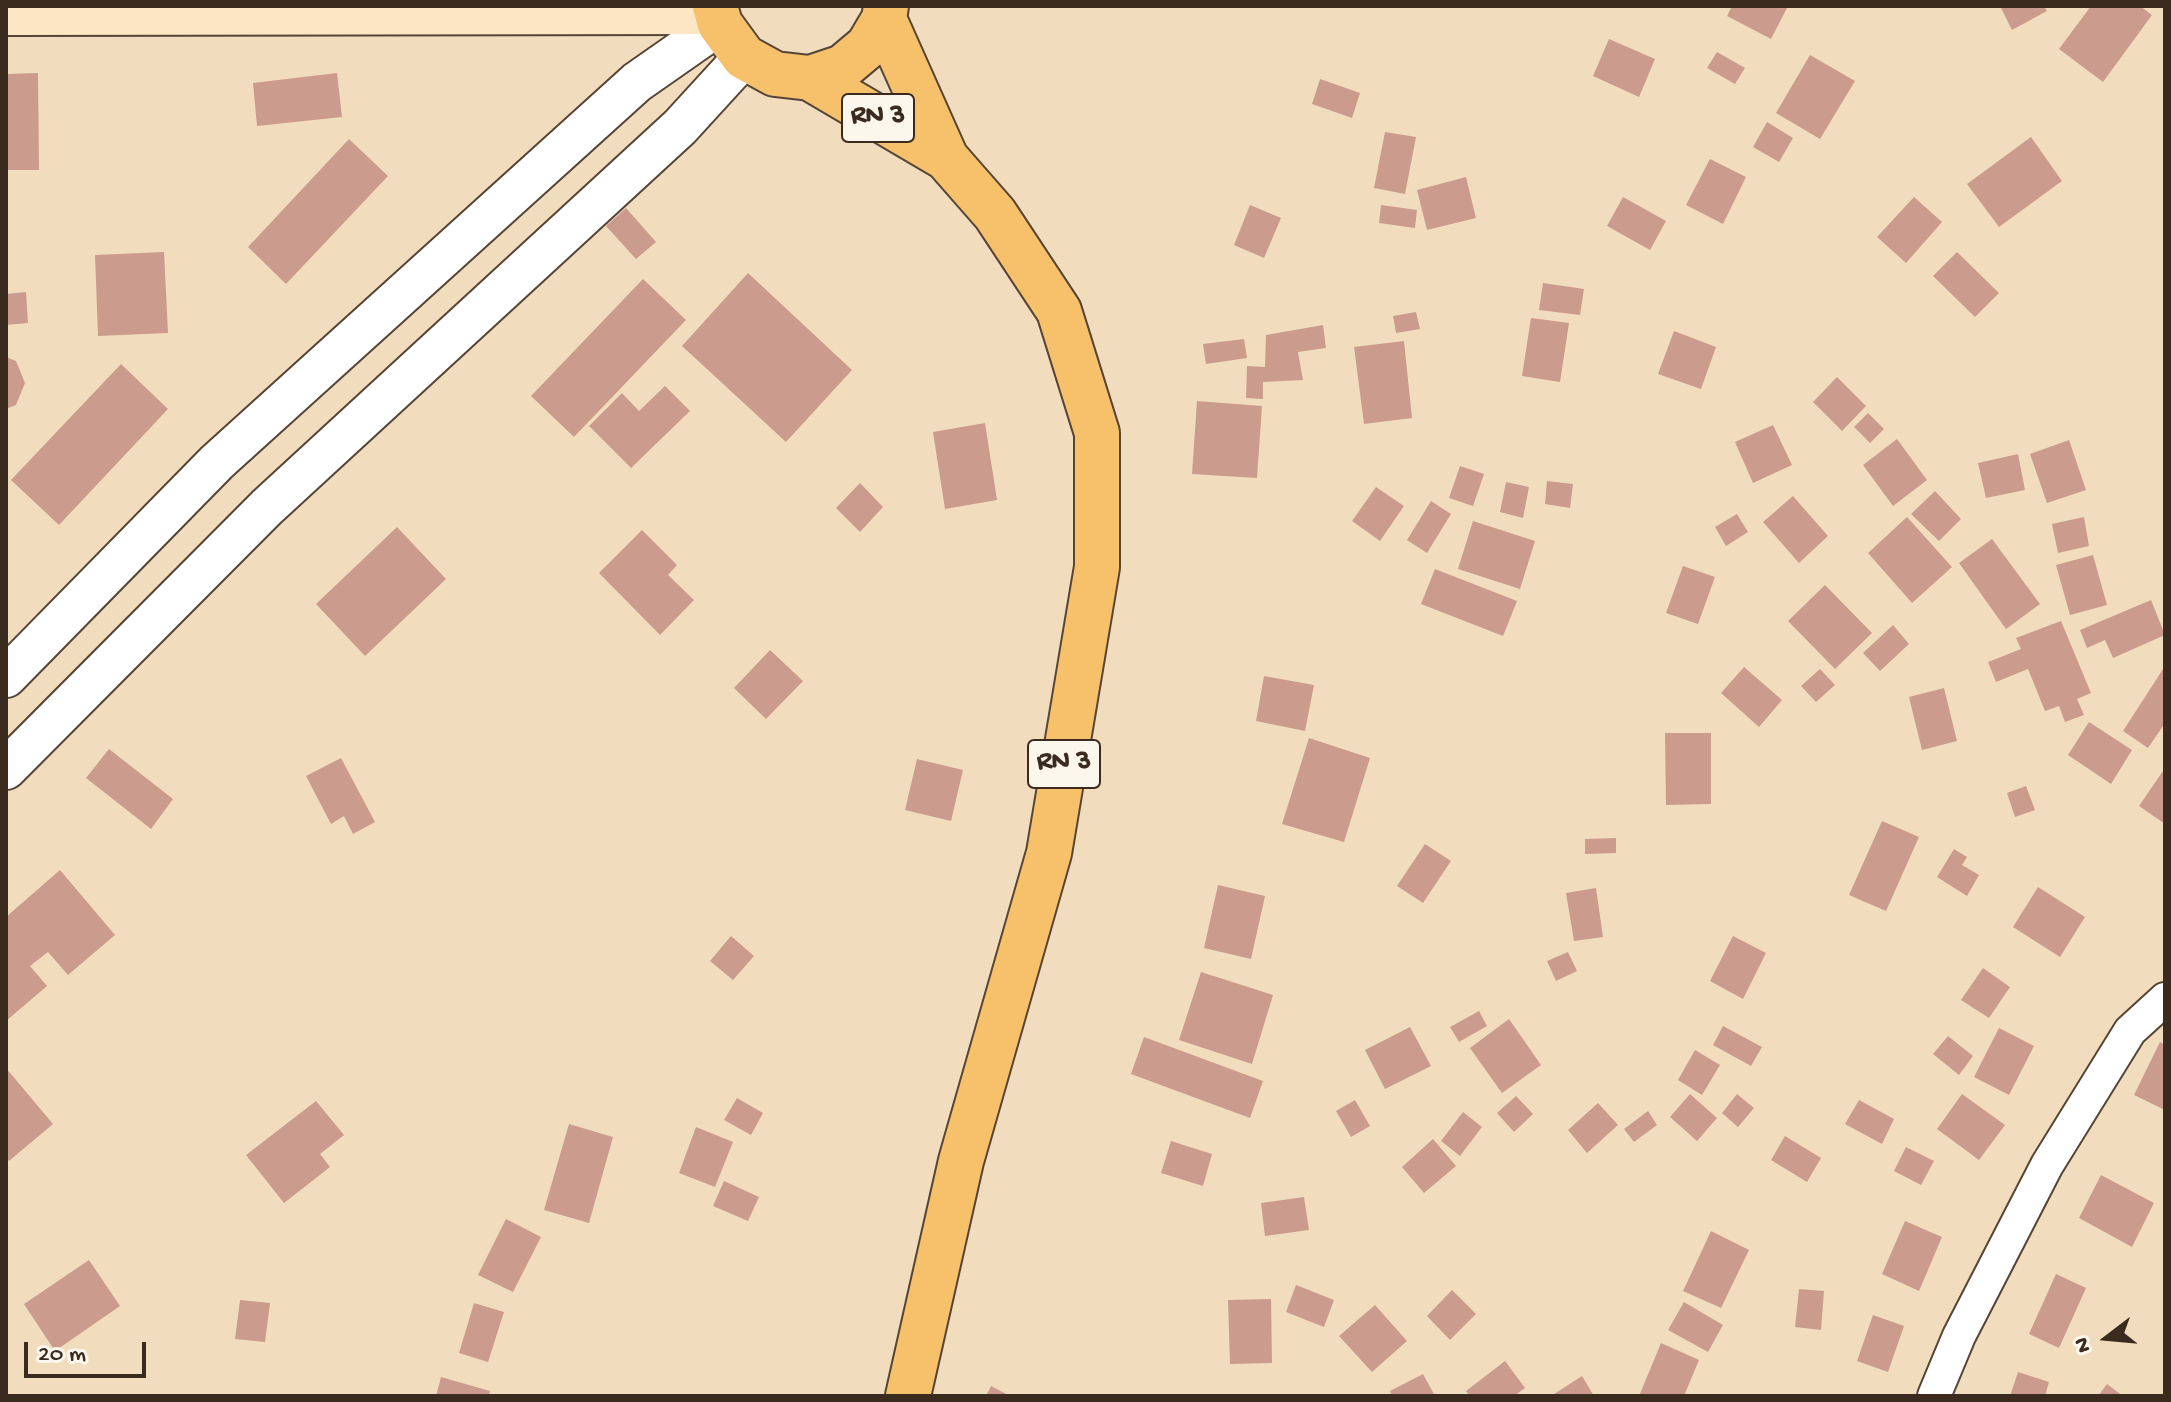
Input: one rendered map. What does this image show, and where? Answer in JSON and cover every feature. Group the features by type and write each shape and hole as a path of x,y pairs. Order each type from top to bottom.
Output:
{"main road":[{"path":"6,13 724,25 775,74 810,78 843,67 868,46 885,12"},
{"name":"RN 3","path":"885,12 946,158"},
{"name":"RN 3","path":"810,78 946,158 995,214 1059,311 1097,433 1097,567 1049,853 961,1161 908,1396"}],"street":[{"path":"6,677 228,452 637,82 724,25"},
{"path":"6,769 267,507 680,127 724,25"},
{"path":"1934,1396 1959,1336 2047,1165 2130,1031 2165,999"}],"building":[{"path":"1732,6 1788,6 1771,39 1727,16"},
{"path":"2000,6 2044,6 2047,11 2012,30"},
{"path":"2091,6 2140,6 2152,15 2103,82 2059,49"},
{"path":"1609,39 1655,59 1639,97 1593,76"},
{"path":"1717,52 1745,68 1735,84 1707,68"},
{"path":"1810,55 1855,81 1820,139 1776,113"},
{"path":"38,73 39,170 6,170 6,74"},
{"path":"337,73 342,117 257,126 253,83"},
{"path":"1320,79 1360,93 1352,118 1312,104"},
{"path":"1767,122 1793,138 1779,162 1753,147"},
{"path":"1385,132 1416,137 1405,194 1374,188"},
{"path":"2031,137 2062,181 1999,227 1967,184"},
{"path":"349,139 388,176 286,284 248,247"},
{"path":"1710,159 1746,177 1723,224 1686,205"},
{"path":"1466,177 1476,218 1427,230 1417,190"},
{"path":"1623,197 1666,221 1650,250 1607,226"},
{"path":"1914,197 1942,222 1906,263 1877,237"},
{"path":"1250,205 1281,218 1264,258 1234,245"},
{"path":"1381,205 1417,210 1415,228 1379,223"},
{"path":"626,208 656,242 636,259 606,226"},
{"path":"164,252 168,333 98,336 95,255"},
{"path":"1957,252 1999,293 1975,317 1933,276"},
{"path":"748,273 852,370 786,442 682,346"},
{"path":"643,279 686,320 574,437 531,396"},
{"path":"1543,283 1584,289 1580,315 1539,310"},
{"path":"26,292 28,323 6,325 6,294"},
{"path":"1416,312 1420,329 1396,333 1393,316"},
{"path":"1531,318 1569,323 1560,382 1522,376"},
{"path":"1323,325 1326,348 1298,352 1303,380 1263,382 1263,399 1246,398 1247,366 1265,367 1266,335"},
{"path":"1674,331 1716,347 1701,389 1658,374"},
{"path":"1244,339 1247,358 1206,364 1203,344"},
{"path":"1404,341 1412,418 1364,424 1354,347"},
{"path":"6,357 16,361 25,383 16,405 6,409"},
{"path":"121,364 168,409 59,525 11,480"},
{"path":"1837,377 1866,406 1842,431 1813,402"},
{"path":"665,386 690,411 631,468 589,426 622,393 639,411"},
{"path":"1197,401 1262,406 1257,478 1192,474"},
{"path":"1868,413 1884,429 1870,443 1854,427"},
{"path":"985,423 997,500 945,509 933,432"},
{"path":"1773,425 1792,465 1753,483 1735,442"},
{"path":"1897,439 1927,480 1893,506 1863,465"},
{"path":"2069,440 2086,490 2047,503 2030,454"},
{"path":"2018,454 2025,490 1986,498 1978,463"},
{"path":"1460,466 1484,474 1473,506 1449,498"},
{"path":"1547,481 1573,484 1570,508 1545,504"},
{"path":"1506,482 1529,487 1523,518 1500,512"},
{"path":"860,483 883,507 860,532 836,508"},
{"path":"1376,487 1404,506 1380,541 1352,521"},
{"path":"1935,491 1961,519 1939,541 1911,514"},
{"path":"1793,496 1828,536 1799,563 1763,522"},
{"path":"1431,501 1451,514 1427,553 1407,540"},
{"path":"1737,514 1748,532 1726,546 1715,527"},
{"path":"1907,517 1952,567 1912,603 1868,553"},
{"path":"2084,517 2089,546 2058,553 2052,524"},
{"path":"1473,521 1535,541 1520,589 1458,569"},
{"path":"397,527 446,579 365,656 316,604"},
{"path":"642,530 677,565 668,575 694,600 660,635 599,573"},
{"path":"1992,539 2040,604 2006,629 1959,563"},
{"path":"2093,555 2107,605 2070,615 2056,565"},
{"path":"1683,566 1715,577 1698,624 1666,613"},
{"path":"1435,569 1517,601 1503,636 1421,604"},
{"path":"1825,585 1872,633 1835,669 1788,621"},
{"path":"2151,600 2165,635 2113,658 2105,640 2087,648 2080,630"},
{"path":"2061,621 2091,693 2077,699 2084,715 2065,722 2059,706 2045,711 2028,669 1996,682 1988,662 2021,649 2016,638"},
{"path":"1893,625 1909,644 1880,671 1863,653"},
{"path":"770,650 803,681 766,719 734,688"},
{"path":"2165,666 2165,723 2148,748 2123,731"},
{"path":"1744,667 1782,700 1759,727 1721,693"},
{"path":"1820,669 1835,685 1816,702 1801,686"},
{"path":"1264,676 1314,685 1305,731 1256,721"},
{"path":"1944,688 1957,741 1922,750 1909,697"},
{"path":"2089,722 2132,750 2111,784 2068,755"},
{"path":"1665,733 1711,733 1711,804 1666,805"},
{"path":"1309,738 1370,758 1344,842 1282,824"},
{"path":"109,749 173,799 151,829 86,778"},
{"path":"341,758 375,822 353,834 344,816 331,824 306,776"},
{"path":"917,759 963,770 951,821 905,810"},
{"path":"2165,768 2165,824 2139,806"},
{"path":"2026,786 2035,810 2015,817 2007,793"},
{"path":"1882,821 1919,837 1886,911 1849,895"},
{"path":"1616,838 1616,853 1585,854 1585,839"},
{"path":"1425,844 1451,861 1423,903 1397,886"},
{"path":"1954,849 1967,857 1962,865 1979,875 1967,896 1937,877"},
{"path":"60,870 115,935 68,975 48,952 30,966 47,986 6,1021 6,917"},
{"path":"1218,885 1265,896 1251,959 1204,948"},
{"path":"2038,887 2085,917 2060,957 2013,927"},
{"path":"1596,888 1603,937 1574,941 1566,893"},
{"path":"731,936 754,956 733,980 710,961"},
{"path":"1733,936 1766,953 1743,999 1710,981"},
{"path":"1568,952 1577,971 1556,981 1547,961"},
{"path":"1983,968 2010,987 1989,1018 1961,1000"},
{"path":"1201,972 1273,995 1252,1064 1179,1040"},
{"path":"1479,1011 1487,1026 1459,1042 1450,1027"},
{"path":"1509,1019 1541,1065 1502,1093 1470,1048"},
{"path":"1723,1026 1762,1047 1751,1066 1713,1045"},
{"path":"1410,1027 1431,1066 1385,1089 1365,1050"},
{"path":"1999,1028 2034,1046 2009,1095 1974,1077"},
{"path":"1948,1036 1973,1056 1959,1075 1933,1054"},
{"path":"1144,1037 1263,1081 1250,1118 1131,1074"},
{"path":"2160,1042 2165,1045 2165,1110 2134,1095"},
{"path":"1695,1050 1720,1065 1702,1095 1678,1080"},
{"path":"6,1068 53,1124 9,1161 6,1157"},
{"path":"1690,1094 1717,1118 1697,1141 1670,1117"},
{"path":"1737,1094 1754,1108 1738,1127 1722,1113"},
{"path":"1962,1094 2005,1125 1979,1160 1937,1129"},
{"path":"1516,1096 1533,1114 1514,1132 1497,1113"},
{"path":"737,1098 763,1113 751,1135 724,1120"},
{"path":"1355,1100 1370,1126 1351,1137 1336,1111"},
{"path":"1859,1100 1894,1119 1882,1144 1845,1124"},
{"path":"316,1101 344,1135 320,1154 330,1167 284,1203 246,1155"},
{"path":"1598,1103 1618,1125 1587,1153 1568,1130"},
{"path":"1648,1111 1657,1125 1634,1142 1624,1129"},
{"path":"1463,1112 1482,1127 1460,1156 1441,1141"},
{"path":"569,1124 613,1137 589,1223 544,1210"},
{"path":"696,1127 733,1142 715,1187 679,1173"},
{"path":"1785,1136 1821,1158 1807,1182 1771,1160"},
{"path":"1433,1139 1456,1166 1424,1193 1402,1167"},
{"path":"1171,1141 1212,1154 1203,1186 1161,1173"},
{"path":"1906,1147 1934,1161 1921,1185 1894,1171"},
{"path":"2101,1175 2154,1203 2132,1247 2079,1218"},
{"path":"724,1181 759,1197 748,1221 713,1206"},
{"path":"1304,1197 1309,1230 1265,1236 1261,1203"},
{"path":"506,1219 541,1237 513,1292 478,1275"},
{"path":"1905,1221 1942,1237 1919,1291 1882,1274"},
{"path":"1711,1231 1749,1250 1721,1308 1683,1291"},
{"path":"89,1260 120,1306 55,1351 24,1304"},
{"path":"2056,1274 2086,1288 2059,1348 2029,1334"},
{"path":"1296,1285 1334,1300 1324,1327 1286,1312"},
{"path":"1799,1289 1824,1291 1821,1330 1795,1327"},
{"path":"1452,1290 1476,1314 1450,1340 1427,1316"},
{"path":"1271,1299 1272,1363 1230,1364 1228,1300"},
{"path":"240,1300 270,1303 265,1342 235,1339"},
{"path":"1684,1302 1723,1325 1708,1352 1668,1330"},
{"path":"474,1303 504,1312 488,1362 459,1353"},
{"path":"1375,1305 1407,1341 1372,1372 1339,1336"},
{"path":"1873,1315 1904,1326 1888,1372 1857,1361"},
{"path":"1661,1343 1699,1360 1684,1396 1639,1396"},
{"path":"1505,1361 1525,1388 1514,1396 1470,1396 1466,1391"},
{"path":"2018,1372 2049,1382 2045,1396 2010,1396"},
{"path":"1423,1374 1435,1396 1392,1396 1390,1391"},
{"path":"1582,1376 1594,1396 1551,1396"},
{"path":"441,1377 490,1391 489,1396 436,1396"},
{"path":"2107,1384 2123,1396 2098,1396"},
{"path":"991,1386 1010,1396 986,1396"}]}
